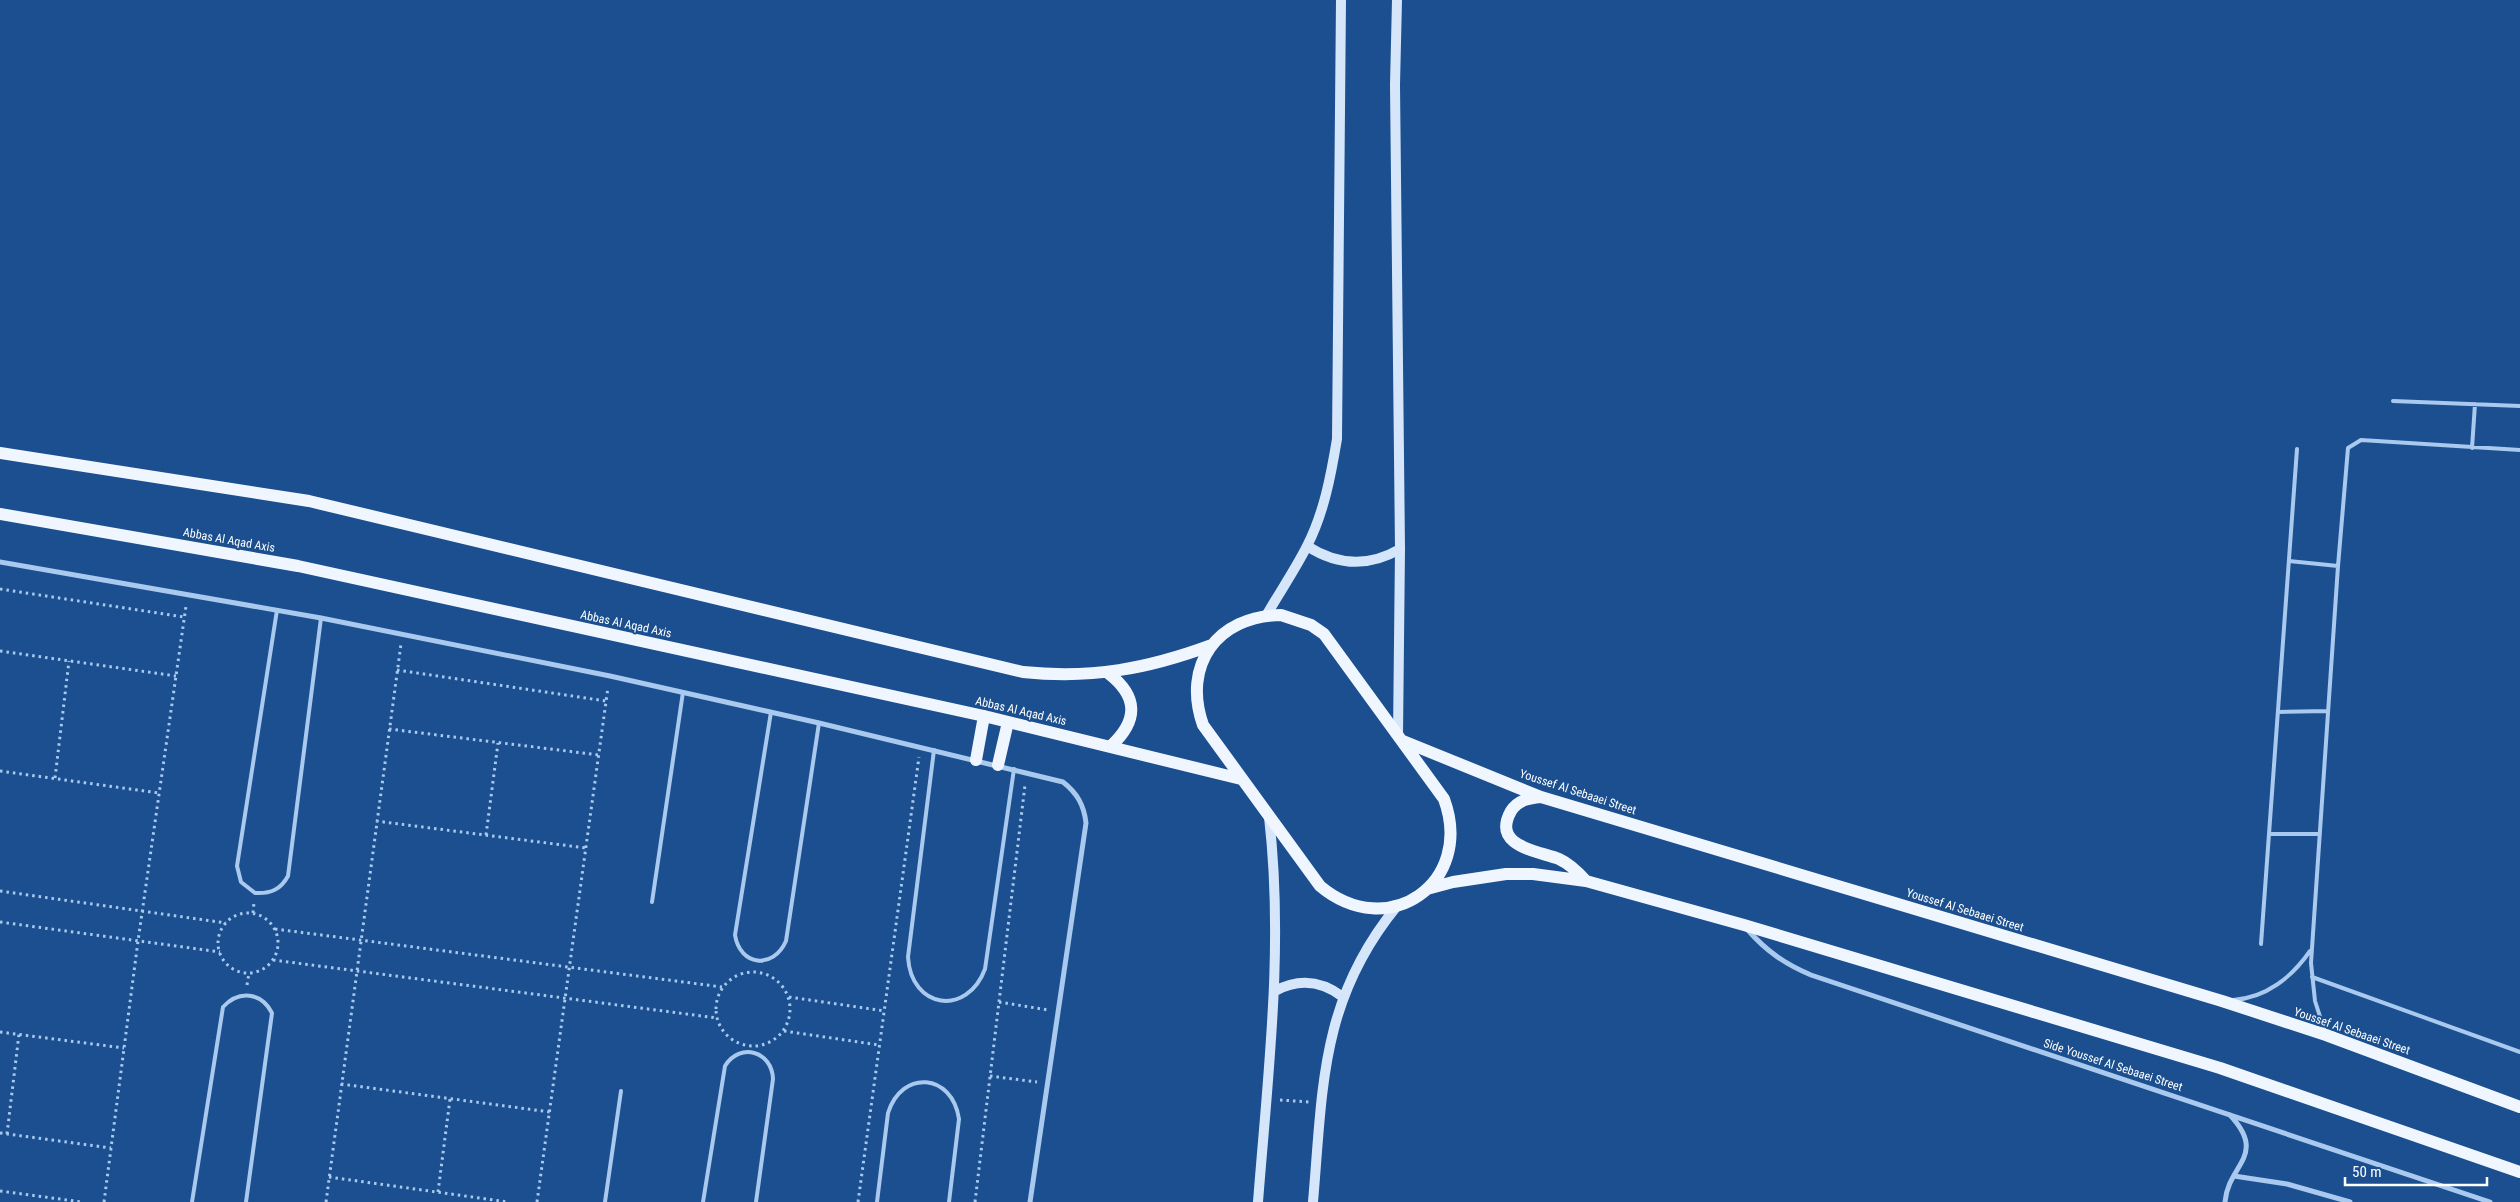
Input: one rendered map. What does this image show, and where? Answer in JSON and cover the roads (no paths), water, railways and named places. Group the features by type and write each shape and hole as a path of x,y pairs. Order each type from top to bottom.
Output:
{"main road":[{"path":"1266,616 1307,546 1326,494 1337,439 1341,0"},
{"path":"1397,0 1395,85 1400,738"},
{"path":"0,453 309,501 996,666 1052,675 1108,673 1143,667 1212,645"},
{"name":"Abbas Al Aqad Axis","path":"0,514 298,566 984,716 1241,778"},
{"path":"1307,546 1329,558 1353,563 1378,560 1400,549"},
{"path":"1266,616 1297,619 1324,634 1444,799 1450,814 1452,830 1446,864 1427,889 1413,899 1398,906 1381,909 1364,908 1333,897 1320,886 1203,725 1197,709 1196,693 1197,676 1203,660 1212,645 1222,634 1236,625 1266,616"},
{"path":"1108,673 1122,684 1131,699 1132,717 1125,734 1111,746"},
{"path":"976,760 984,716"},
{"path":"998,765 1008,722"},
{"name":"Youssef Al Sebaaei Street","path":"1400,738 1542,797 2222,1001 2326,1036 2520,1107"},
{"path":"1542,797 1525,799 1512,809 1508,825 1512,840 1518,846 1560,860 1578,871 1586,880"},
{"path":"1257,1201 1275,991 1277,912 1269,817"},
{"path":"1427,889 1453,882 1506,874 1533,874 1586,880 1744,924 2220,1068 2520,1172"},
{"path":"1313,1202 1329,1049 1342,997 1366,949 1398,906"},
{"path":"1275,991 1294,983 1315,983 1334,991 1342,997"}],"street":[{"path":"0,562 188,593 610,676 820,723 1062,782 1076,794 1085,813 1084,834 1030,1202"},
{"name":"Side Youssef Al Sebaaei Street","path":"1744,924 1760,944 1776,958 1811,975 2490,1202"},
{"path":"2225,1202 2228,1185 2240,1167 2246,1149 2241,1128 2230,1114"},
{"path":"2234,1176 2287,1184 2350,1202"}],"lane":[{"path":"2393,401 2520,406"},
{"path":"2472,448 2475,404"},
{"path":"2326,1036 2315,1001 2312,977 2312,949 2346,453 2351,444 2361,440 2520,450"},
{"path":"2261,944 2297,449"},
{"path":"2289,561 2338,566"},
{"path":"277,610 237,866 241,882 256,893 270,892 278,889 288,876 321,618"},
{"path":"652,902 683,692"},
{"path":"2278,712 2328,711"},
{"path":"771,712 735,935 740,951 754,960 770,960 777,955 786,942 820,723"},
{"path":"934,750 908,957 909,972 916,986 927,996 941,1001 956,1000 970,994 980,983 986,969 1014,769"},
{"path":"2269,834 2320,834"},
{"path":"2222,1001 2252,996 2280,983 2292,973 2312,949"},
{"path":"2312,977 2520,1052"},
{"path":"192,1202 223,1007 236,996 246,995 262,999 272,1013 246,1202"},
{"path":"704,1202 725,1066 736,1055 751,1051 765,1058 770,1064 774,1079 756,1202"},
{"path":"878,1202 888,1113 892,1100 901,1090 913,1083 926,1082 940,1086 950,1094 957,1105 959,1119 949,1202"},
{"path":"605,1202 621,1091"}]}
